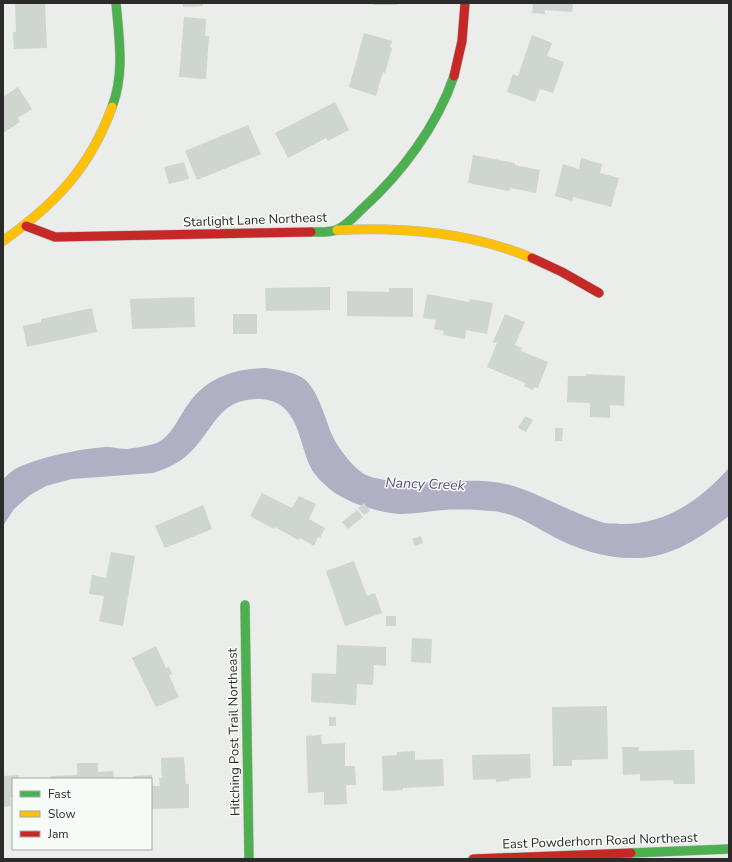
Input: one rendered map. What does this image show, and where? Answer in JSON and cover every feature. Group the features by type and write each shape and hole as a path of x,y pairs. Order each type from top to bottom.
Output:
{"street":[{"path":"3,241 26,226 55,201 81,171 103,133 113,106 119,78 121,49 116,3"},
{"name":"Starlight Lane Northeast","path":"26,226 55,237 314,232 337,230 364,207 394,177 415,149 437,113 452,80 459,58 465,19 465,3"},
{"path":"337,230 406,228 440,232 474,239 507,248 539,260 570,275 599,293"},
{"name":"Hitching Post Trail Northeast","path":"245,605 249,859"},
{"name":"East Powderhorn Road Northeast","path":"473,859 729,849"}],"water":[{"name":"Nancy Creek","path":"265,368 295,374 309,383 317,397 333,437 339,447 347,458 361,472 369,476 380,479 410,482 486,481 501,483 531,492 570,510 599,521 620,524 652,520 681,508 694,500 718,480 729,468 729,516 697,538 674,550 650,557 626,558 593,553 562,541 520,519 499,512 479,510 439,510 400,514 375,510 342,497 321,481 310,466 299,434 290,414 283,407 273,401 261,399 248,400 229,407 216,420 192,451 165,469 153,473 72,479 46,486 30,495 14,509 3,526 3,479 15,469 47,457 72,452 106,447 127,449 154,444 166,437 196,394 213,381 222,376 243,370"}],"building":[{"path":"15,3 45,3 47,48 14,49 13,32 16,32"},
{"path":"183,3 203,3 203,6 183,7"},
{"path":"373,3 397,3 397,5 373,5"},
{"path":"533,3 573,3 572,12 545,10 545,14 532,13"},
{"path":"184,17 206,19 205,36 209,36 206,79 179,77"},
{"path":"364,33 392,41 390,47 392,48 385,73 383,72 376,96 349,87"},
{"path":"532,35 552,43 547,56 564,62 553,93 540,89 535,102 507,92 513,74 518,76"},
{"path":"18,87 32,109 18,118 20,122 3,133 3,97"},
{"path":"335,102 349,130 328,141 326,138 288,158 275,133"},
{"path":"248,125 261,154 197,180 185,151"},
{"path":"473,155 515,163 515,165 540,170 536,193 510,188 509,191 468,183"},
{"path":"581,158 602,164 600,173 619,178 611,207 573,197 572,201 555,196 563,164 579,169"},
{"path":"184,162 189,179 169,184 164,167"},
{"path":"330,287 330,310 266,311 265,288"},
{"path":"389,288 413,288 413,317 347,316 347,291 389,292"},
{"path":"427,294 469,302 470,299 493,303 487,334 466,330 465,339 443,335 444,331 434,329 436,320 423,318"},
{"path":"194,297 195,327 132,329 130,299"},
{"path":"92,308 97,332 27,347 23,326 41,322 41,319"},
{"path":"233,314 257,314 257,334 233,334"},
{"path":"505,314 525,322 515,345 522,348 521,351 548,362 538,388 534,387 533,390 524,386 525,383 487,367 497,343 493,342"},
{"path":"586,374 625,376 624,406 610,405 610,418 590,417 590,403 567,402 568,376 586,376"},
{"path":"525,416 533,420 526,432 518,428"},
{"path":"555,428 563,428 562,441 555,441"},
{"path":"262,493 292,508 299,496 316,504 309,519 325,528 320,538 318,537 314,546 300,538 298,540 275,527 274,529 250,516"},
{"path":"364,503 370,511 364,515 358,508"},
{"path":"203,505 212,529 165,548 155,526"},
{"path":"357,510 363,517 348,529 342,522"},
{"path":"421,536 423,543 415,546 412,539"},
{"path":"111,552 135,556 123,626 99,621 104,596 89,594 92,575 106,578"},
{"path":"354,561 367,596 375,593 382,613 345,626 326,571"},
{"path":"386,616 396,616 396,626 386,626"},
{"path":"412,638 432,639 431,663 411,662"},
{"path":"337,645 386,647 386,666 374,665 373,685 357,684 356,705 311,702 312,673 336,674"},
{"path":"156,646 166,668 169,667 172,674 169,675 179,697 156,707 132,658"},
{"path":"607,706 608,759 572,760 572,766 553,766 552,707"},
{"path":"329,717 336,717 336,726 329,726"},
{"path":"321,735 322,744 345,743 345,766 355,766 356,785 346,785 347,804 324,805 324,792 308,793 306,736"},
{"path":"622,747 639,747 639,751 694,750 695,784 674,784 673,780 640,781 640,774 623,775"},
{"path":"415,751 415,760 443,759 444,786 403,788 403,790 383,791 382,756 397,755 397,752"},
{"path":"530,754 531,778 509,779 509,781 496,782 496,779 473,780 472,755"},
{"path":"184,757 186,784 189,784 189,808 152,809 152,786 160,786 159,778 162,778 161,758"},
{"path":"77,763 98,763 98,772 113,771 114,778 51,778 51,776 77,775"},
{"path":"19,775 19,778 12,778 12,797 10,797 11,806 3,807 3,776"},
{"path":"152,775 152,778 133,778 133,776"}],"traffic: fast":[{"path":"112,107 119,81 120,68 116,3"},
{"path":"311,232 330,232 343,226 353,218 404,165 428,131 447,95 454,76"},
{"path":"245,605 249,859"},
{"path":"631,853 729,849"}],"traffic: slow":[{"path":"3,241 39,213 69,183 93,148 112,107"},
{"path":"337,230 387,229 436,233 484,242 532,258"}],"traffic: jam":[{"path":"454,76 462,41 465,3"},
{"path":"26,226 55,237 311,232"},
{"path":"532,258 562,272 599,293"},
{"path":"473,859 631,853"}]}
